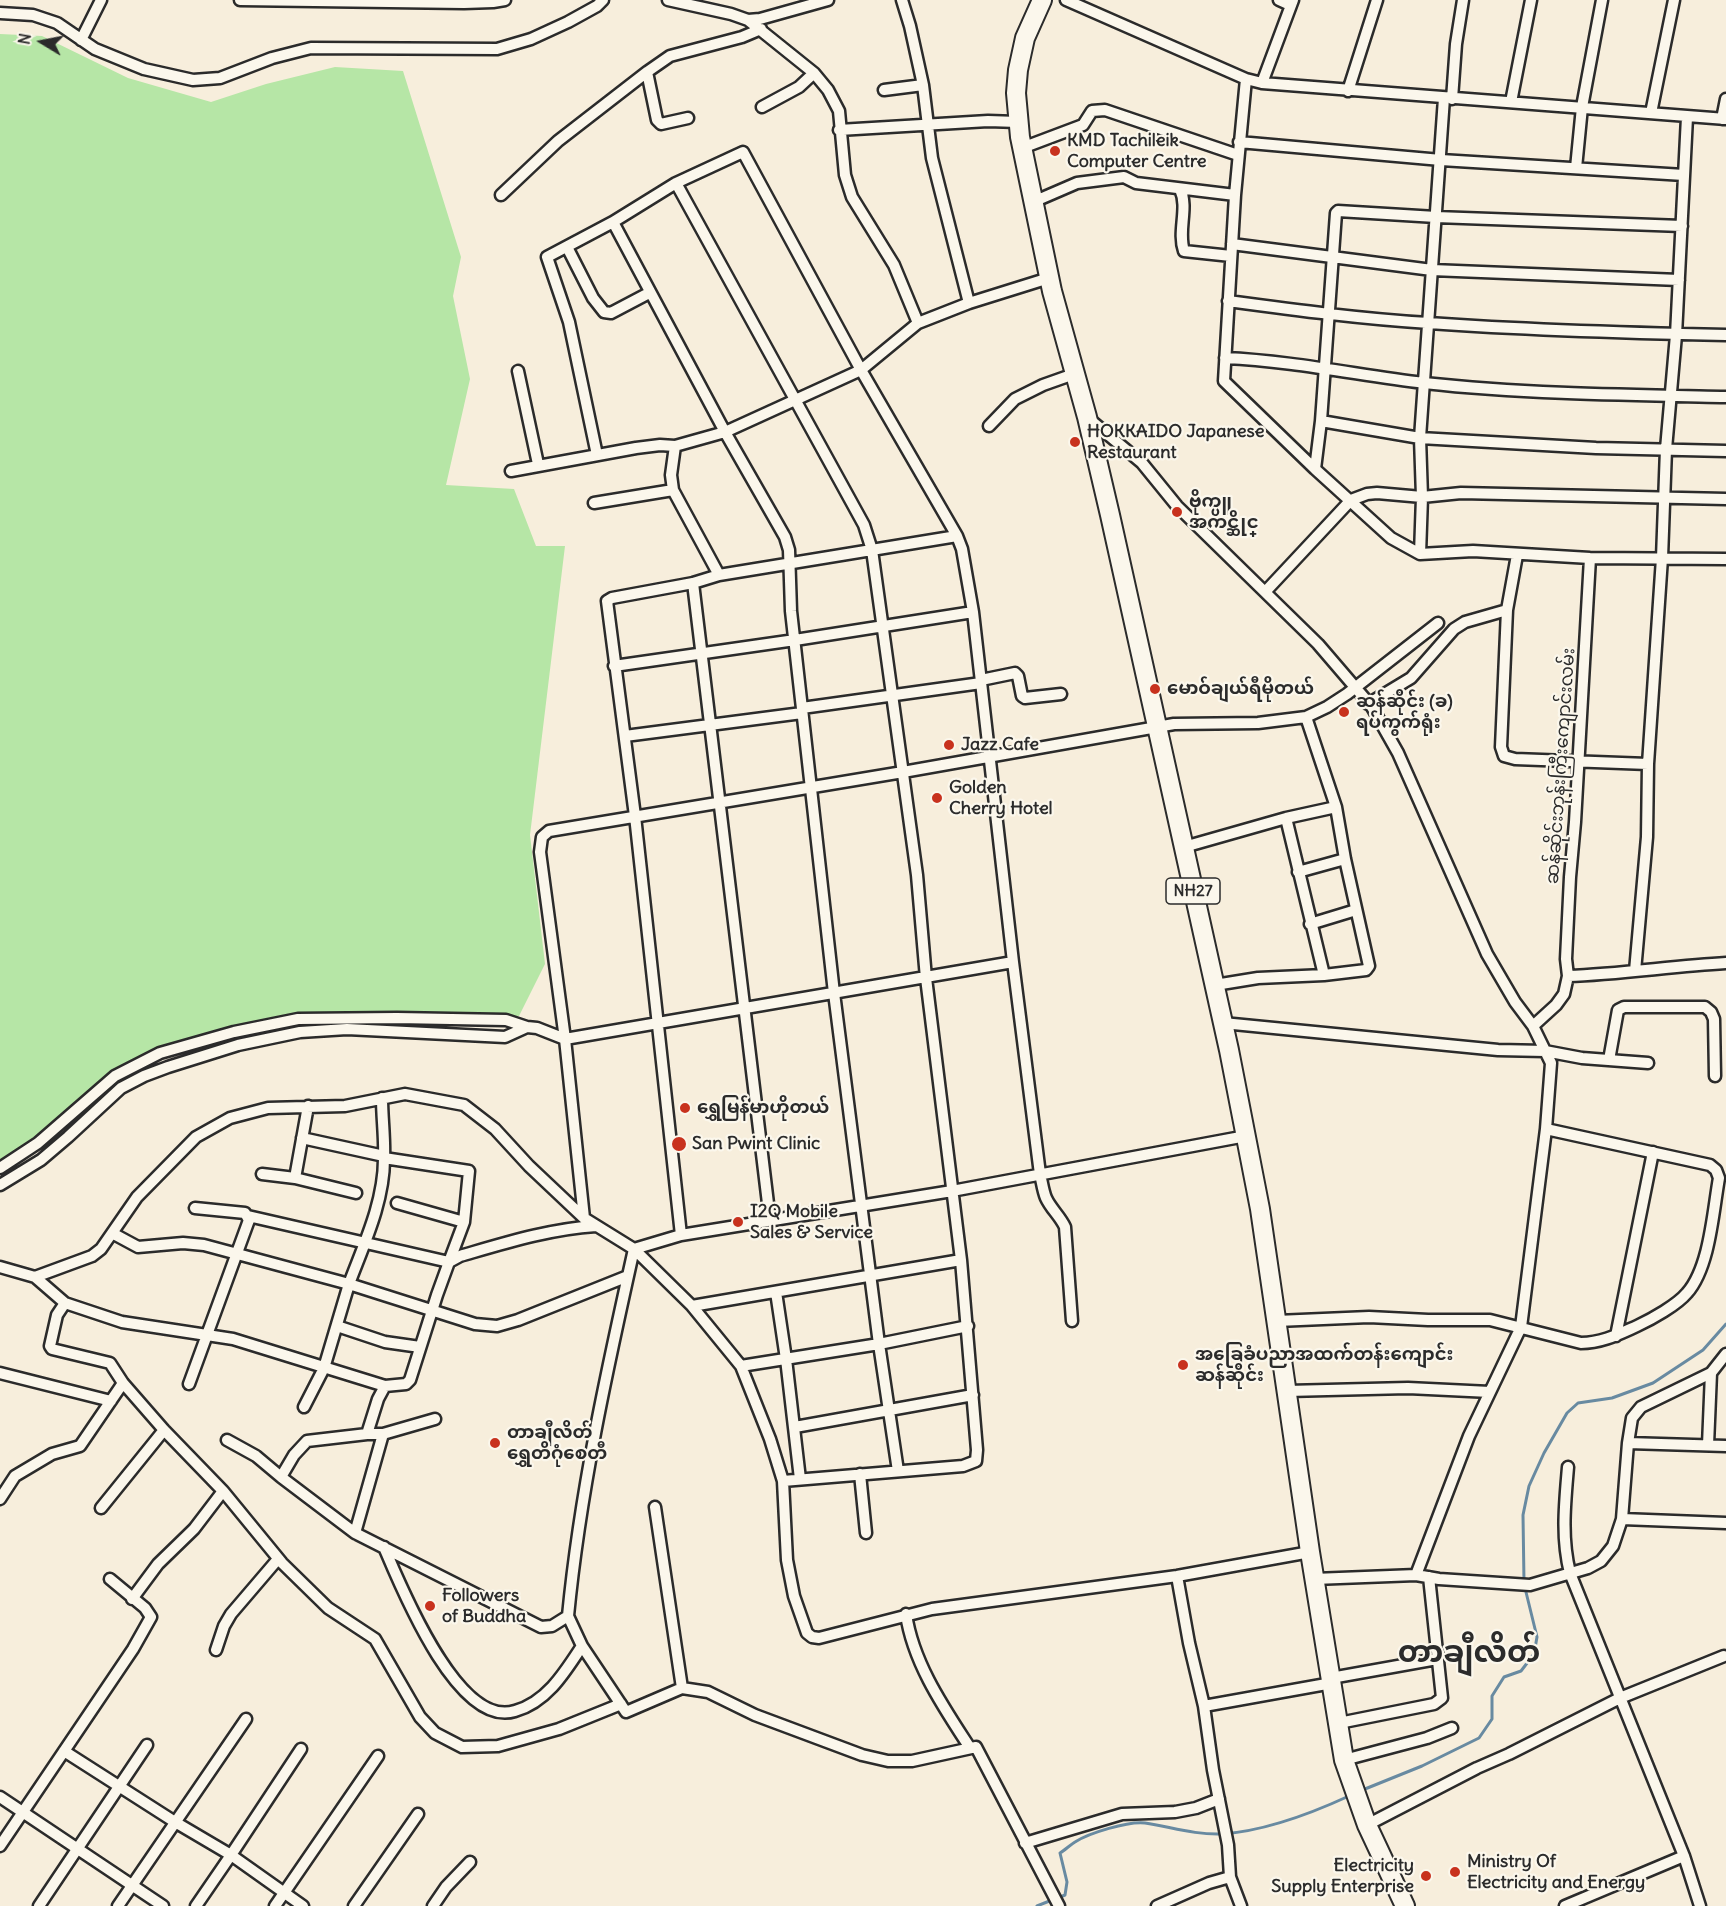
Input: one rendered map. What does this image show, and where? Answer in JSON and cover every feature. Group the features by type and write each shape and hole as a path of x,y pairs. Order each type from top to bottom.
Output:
{"main road":[{"name":"NH27","path":"1042,0 1025,38 1018,70 1016,93 1022,148 1049,278 1087,417 1215,985 1246,1136 1260,1209 1314,1579 1344,1760 1364,1817 1406,1906"}],"street":[{"path":"81,40 101,0"},
{"path":"240,0 505,0"},
{"path":"0,13 33,15 57,23 95,50 144,69 193,80 220,78 272,58 311,48 497,49 531,39 568,22 597,6 603,0"},
{"path":"668,0 748,20 814,73 828,90 839,111 845,175 852,197 894,266 918,323"},
{"path":"748,20 760,19 828,0"},
{"path":"902,0 923,85 932,158 969,303"},
{"path":"1066,0 1246,79 1262,83 1724,119 1726,99"},
{"path":"1262,83 1292,3 1279,0"},
{"path":"1348,91 1377,0"},
{"path":"1420,554 1422,497 1420,438 1436,217 1448,99 1463,0"},
{"path":"1511,102 1531,0"},
{"path":"1576,168 1582,107 1602,0"},
{"path":"1651,113 1674,0"},
{"path":"501,195 558,141 670,56 742,37 761,29"},
{"path":"646,72 657,120 660,124 688,118"},
{"path":"762,107 798,87 814,73"},
{"path":"1246,79 1234,195 1224,381 1391,538 1420,554 1473,551 1590,558 1726,559"},
{"path":"884,90 923,85"},
{"path":"1022,148 1083,125 1092,111 1105,110 1238,154"},
{"path":"1635,971 1647,837 1648,764 1662,558 1666,449 1676,335 1687,117"},
{"path":"839,130 988,121 1018,122"},
{"path":"1239,142 1441,160 1684,175"},
{"path":"597,455 569,322 547,257 613,222 676,183 741,153 746,153 861,370 957,536 962,549 973,612 1040,1174 1046,1198 1065,1227 1072,1321"},
{"path":"1033,202 1077,183 1124,177 1136,183 1234,195"},
{"path":"676,183 864,525 872,550 917,875 926,978 968,1326 978,1450 976,1461 963,1466 783,1481"},
{"path":"1180,189 1184,200 1181,243 1184,251 1231,256"},
{"path":"1315,469 1321,421 1332,258 1338,211 1682,226"},
{"path":"613,222 649,293 785,537 789,550 791,611 834,993 863,1205 879,1344 898,1471"},
{"path":"1232,244 1432,270 1679,280"},
{"path":"567,248 593,298 604,312 611,314 649,293"},
{"path":"511,471 538,464 636,448 675,446 725,432 861,370 918,323 969,303 1049,278"},
{"path":"1228,301 1328,314 1428,323 1676,335 1726,335"},
{"path":"1225,358 1255,359 1424,383 1587,395 1726,397"},
{"path":"518,371 538,464"},
{"path":"989,426 1015,399 1042,385 1074,374"},
{"path":"1087,417 1142,463 1176,506 1318,644 1368,704 1398,753 1487,954 1515,1002 1533,1026 1551,1063 1546,1129 1521,1327 1469,1436 1416,1575"},
{"path":"1321,421 1420,438 1596,448 1726,451"},
{"path":"675,446 671,474 673,490 719,575"},
{"path":"594,503 673,490"},
{"path":"1265,592 1351,500 1367,494 1422,497 1461,493 1726,499"},
{"path":"681,1236 635,816 607,601 612,598 693,583 719,575 957,536"},
{"path":"1517,555 1507,610 1501,747 1504,756 1515,759 1648,764"},
{"name":"ဆန်ဆိုင်းဘုန်းကြီးကျောင်းလမ်း","path":"1568,976 1566,959 1569,878 1590,558"},
{"path":"693,583 770,1220"},
{"path":"1368,704 1411,678 1454,629 1465,622 1507,610"},
{"path":"614,666 973,612"},
{"path":"584,1218 565,1039 540,852 542,837 549,831 1157,728 1199,722 1258,723 1306,717 1327,707 1438,623"},
{"path":"625,736 710,726 981,681 1015,673 1018,676 1022,696 1025,698 1061,694"},
{"path":"1215,985 1258,978 1323,975 1366,970 1369,966 1336,807 1306,717"},
{"path":"1184,847 1286,818 1336,807"},
{"path":"1286,818 1323,975"},
{"path":"1298,872 1345,859"},
{"path":"1310,924 1356,910"},
{"path":"0,1168 38,1143 115,1076 160,1053 234,1032 298,1020 354,1017 506,1020 537,1028 565,1039 1013,962"},
{"path":"1533,1026 1556,1005 1564,994 1568,976 1615,974 1726,963"},
{"path":"1609,1059 1618,1010 1624,1007 1705,1007 1714,1019 1714,1076"},
{"path":"1222,1023 1498,1050 1545,1051 1582,1058 1648,1063"},
{"path":"0,1185 41,1160 121,1088 168,1067 238,1045 300,1032 393,1030 505,1037 527,1027"},
{"path":"35,1278 92,1256 101,1249 137,1197 196,1137 230,1118 268,1108 345,1106 405,1094 464,1106 495,1129 537,1174 584,1218 634,1249 692,1306 741,1366 771,1439 783,1481 787,1560 794,1596 807,1633 812,1637 819,1638 906,1614 1006,1598 1177,1576 1310,1552"},
{"path":"304,1407 324,1368 349,1284 373,1218 384,1157 382,1098"},
{"path":"295,1178 308,1106"},
{"path":"1277,1322 1369,1317 1490,1320 1581,1343 1595,1343 1643,1323 1687,1293 1705,1256 1719,1178 1716,1170 1710,1165 1546,1129"},
{"path":"634,1249 681,1236 952,1191 1246,1136"},
{"path":"0,1267 35,1278 66,1303 122,1322 233,1339 385,1386 408,1383 464,1222 469,1171 384,1157 302,1138"},
{"path":"1616,1336 1653,1152"},
{"path":"262,1174 295,1178 356,1193"},
{"path":"397,1203 464,1222"},
{"path":"195,1208 245,1213 248,1216 364,1244 449,1262 460,1256 560,1228 596,1226"},
{"path":"189,1384 249,1220 248,1216"},
{"path":"112,1233 138,1246 183,1243 204,1245 349,1284 475,1324 497,1326 518,1320 628,1276"},
{"path":"634,1249 587,1474 568,1616 582,1646 626,1712 682,1688 708,1692 755,1715 862,1755 888,1761 912,1761 976,1747 1057,1902"},
{"path":"692,1306 961,1260"},
{"path":"776,1292 800,1479"},
{"path":"66,1303 57,1315 52,1331 50,1346 52,1350 110,1363 123,1383 164,1430 223,1491 278,1559 328,1608 375,1639 420,1717 435,1733 462,1747 498,1746 559,1729 621,1704"},
{"path":"338,1326 385,1342 420,1347"},
{"path":"741,1366 879,1344 968,1326"},
{"path":"1314,1579 1416,1575 1530,1585 1588,1568 1601,1561 1613,1546 1622,1519 1632,1418 1641,1407 1711,1373 1726,1354"},
{"path":"0,1373 111,1401"},
{"path":"1708,1445 1711,1373"},
{"path":"0,1499 15,1476 52,1454 80,1446 123,1383"},
{"path":"367,1434 378,1399 385,1386"},
{"path":"1287,1391 1408,1388 1490,1392"},
{"path":"795,1427 973,1395"},
{"path":"281,1477 294,1455 307,1441 383,1434 435,1419"},
{"path":"100,1508 164,1430"},
{"path":"356,1533 383,1434"},
{"path":"227,1440 256,1456 356,1533 541,1627 552,1626 568,1616"},
{"path":"1628,1443 1726,1446"},
{"path":"1568,1467 1563,1528 1564,1551 1570,1573 1684,1856 1701,1906"},
{"path":"860,1474 866,1533"},
{"path":"132,1599 159,1564 194,1529 223,1491"},
{"path":"655,1507 682,1688"},
{"path":"1622,1519 1726,1523"},
{"path":"384,1547 420,1626 446,1671 472,1698 496,1712 513,1712 533,1703 560,1679 582,1646"},
{"path":"216,1650 224,1626 231,1614 278,1559"},
{"path":"1177,1576 1189,1643 1204,1706 1228,1845 1230,1877 1241,1906"},
{"path":"1339,1723 1434,1704 1442,1698 1429,1577"},
{"path":"0,1846 133,1649 151,1617 145,1608 110,1579"},
{"path":"906,1614 910,1638 920,1661 944,1707 970,1749"},
{"path":"1364,1817 1509,1754 1620,1698 1724,1656"},
{"path":"1204,1706 1437,1659"},
{"path":"118,1906 246,1719"},
{"path":"1344,1760 1427,1738 1452,1728"},
{"path":"39,1906 147,1745"},
{"path":"196,1906 301,1749"},
{"path":"64,1750 118,1787 231,1855 303,1906"},
{"path":"275,1906 378,1756"},
{"path":"0,1797 163,1906"},
{"path":"1025,1843 1122,1814 1175,1812 1196,1808 1219,1799"},
{"path":"354,1906 418,1814"},
{"path":"1565,1906 1684,1856"},
{"path":"433,1906 446,1887 470,1862"},
{"path":"1157,1906 1209,1883 1230,1877"}],"green space":[{"path":"0,34 42,36 128,78 211,102 266,84 335,67 403,71 461,257 453,296 470,379 446,485 514,489 536,546 565,546 530,835 545,964 519,1016 425,1014 323,1018 155,1054 106,1083 68,1120 0,1166"}],"waterway":[{"path":"1524,1582 1523,1515 1529,1486 1544,1453 1567,1413 1578,1403 1612,1398 1653,1383 1703,1350 1726,1324"},
{"path":"1360,1791 1422,1766 1479,1738 1492,1719 1492,1696 1504,1677 1521,1671 1534,1654 1537,1637 1525,1588"},
{"path":"1058,1898 1065,1895 1067,1882 1060,1853 1075,1842 1099,1832 1138,1823 1202,1833 1238,1832 1287,1821 1349,1796"},
{"path":"1037,1906 1052,1900"}],"place":[{"name":"KMD Tachileik Computer Centre","path":"1055,151"},
{"name":"HOKKAIDO Japanese Restaurant","path":"1075,442"},
{"name":"ဗိုက္ပူ အကင္ဆိုင္","path":"1177,512"},
{"name":"မောဝ်ချယ်ရီမိုတယ်","path":"1155,689"},
{"name":"ဆန်ဆိုင်း (ခ) ရပ်ကွက်ရုံး","path":"1344,712"},
{"name":"Jazz Cafe","path":"949,745"},
{"name":"Golden Cherry Hotel","path":"937,798"},
{"name":"ရွှေမြန်မာဟိုတယ်","path":"685,1108"},
{"name":"San Pwint Clinic","path":"679,1144"},
{"name":"I2Q Mobile Sales & Service","path":"738,1222"},
{"name":"အခြေခံပညာအထက်တန်းကျောင်း ဆန်ဆိုင်း","path":"1183,1365"},
{"name":"တာချီလိတ် ရွှေတိဂုံစေတီ","path":"495,1443"},
{"name":"Followers of Buddha","path":"430,1606"},
{"name":"Ministry Of Electricity and Energy","path":"1455,1872"},
{"name":"Electricity Supply Enterprise","path":"1426,1876"}],"district":[{"name":"တာချီလိတ်","path":"1469,1653"}]}
